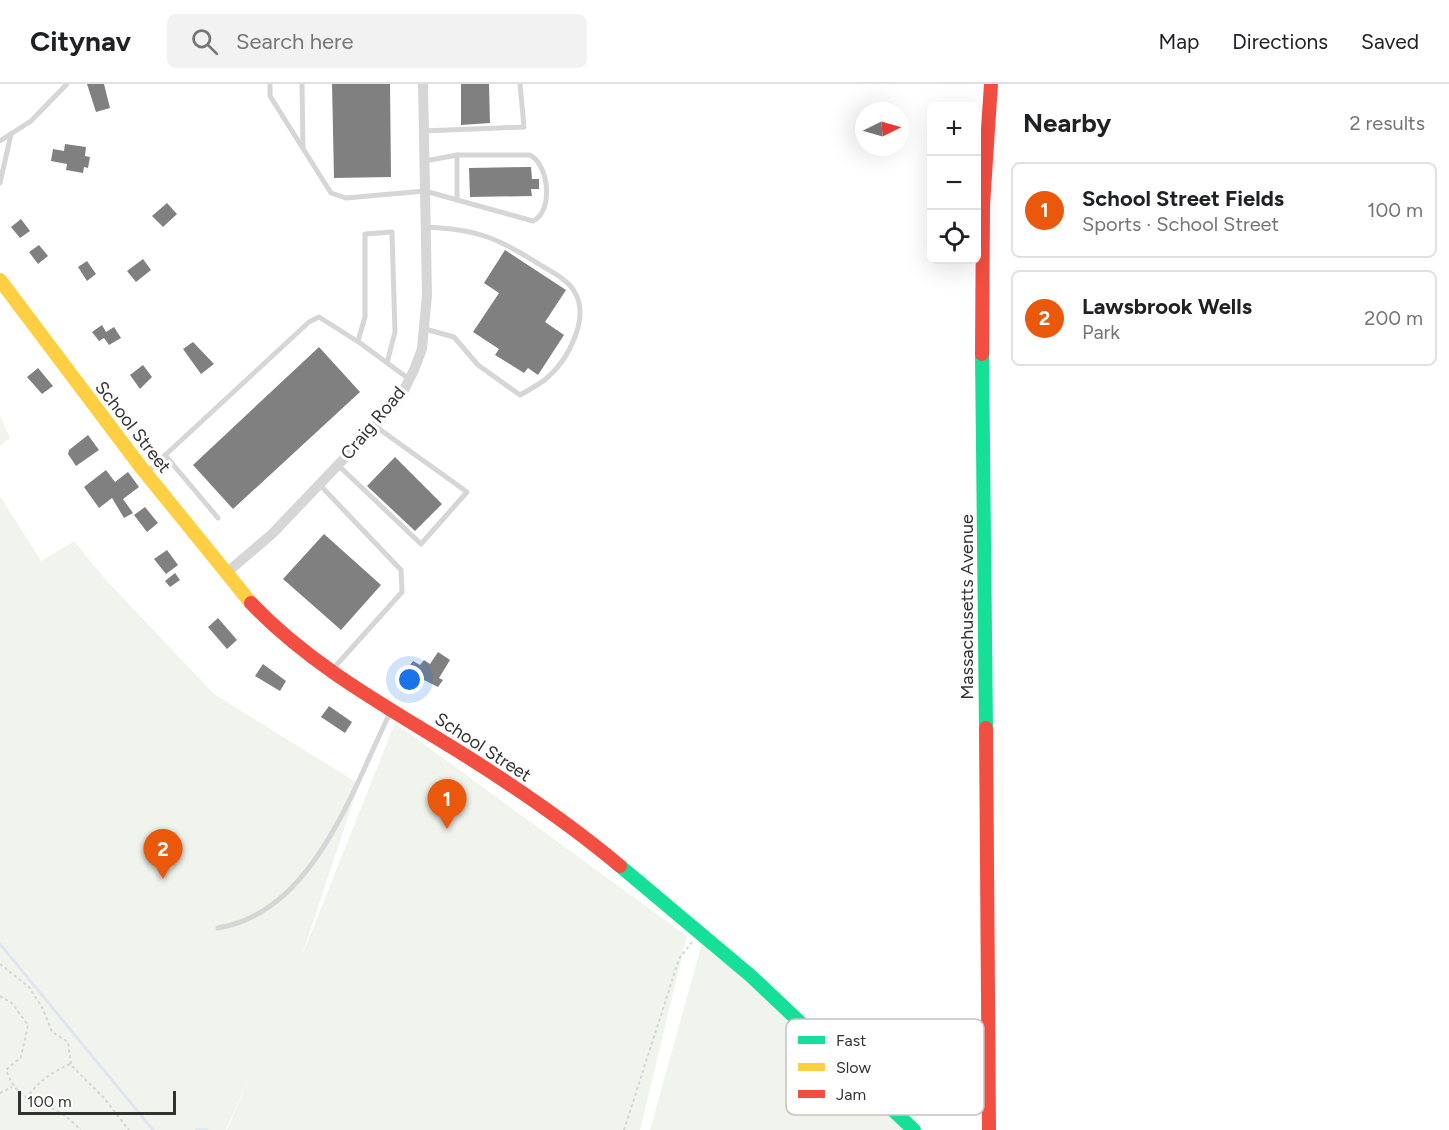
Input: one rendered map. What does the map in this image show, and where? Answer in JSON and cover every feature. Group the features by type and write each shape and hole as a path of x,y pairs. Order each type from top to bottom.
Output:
{"main road":[{"name":"Massachusetts Avenue","path":"989,1130 982,323 983,205 991,84"},
{"name":"School Street","path":"0,280 146,473 225,573 266,619 331,671 511,785 590,840 751,976 797,1019"},
{"name":"School Street","path":"898,1115 914,1130"},
{"path":"980,1130 989,1115"}],"street":[{"name":"Craig Road","path":"225,573 272,534 375,426 402,394 422,349 425,329 423,84"}],"lane":[{"path":"0,141 31,121 67,84"},
{"path":"270,84 270,96 331,193 346,198 424,191 534,221 540,218 545,205 545,176 537,158 530,155 457,155 425,161"},
{"path":"302,84 303,149"},
{"path":"423,131 524,127 520,84"},
{"path":"0,183 11,134"},
{"path":"457,155 457,200"},
{"path":"425,227 458,228 501,240 556,274 575,291 580,316 570,349 548,377 520,395 478,365 454,337 425,329"},
{"path":"357,341 365,317 365,234 392,232 395,332 387,363"},
{"path":"146,473 309,322 319,318 357,341 409,380"},
{"path":"338,465 421,544 467,492 375,426"},
{"path":"165,455 218,518"},
{"path":"319,484 401,570 402,592 331,671"},
{"path":"218,928 250,917 273,903 313,864 327,843 391,709"}],"path":[{"path":"624,1130 679,959 700,933"},
{"path":"0,964 29,987 43,1009 52,1032 68,1042 70,1064 103,1097 129,1130"},
{"path":"0,996 12,1003 28,1025 21,1057 6,1070 12,1087 27,1099 60,1112 81,1130"},
{"path":"27,1099 32,1090 52,1072 70,1064"},
{"path":"0,1093 12,1087"}],"shaded area":[{"path":"0,415 10,438 0,446"},
{"path":"0,496 41,561 74,541 106,580 214,694 359,784 301,958 395,723 687,936 640,1130 227,1130 252,1071 226,1130 0,1130"},
{"path":"704,936 788,1019 786,1115 890,1115 906,1130 650,1130"}],"building":[{"path":"87,84 104,84 110,108 96,112"},
{"path":"332,84 390,84 391,177 334,178"},
{"path":"461,84 489,84 490,123 461,125"},
{"path":"65,144 86,147 85,156 90,157 88,168 84,167 83,173 66,170 67,164 51,161 53,149 64,151"},
{"path":"531,167 532,179 539,179 539,189 531,189 532,196 470,197 469,168"},
{"path":"167,203 177,214 163,227 152,216"},
{"path":"21,219 30,231 20,238 11,227"},
{"path":"39,245 48,256 38,264 29,252"},
{"path":"505,250 566,290 545,322 564,335 538,375 528,368 524,373 495,355 499,349 473,332 499,293 484,283"},
{"path":"143,259 151,270 136,282 127,271"},
{"path":"87,261 96,274 87,281 78,267"},
{"path":"102,325 106,332 114,327 121,338 109,345 104,338 99,341 92,332"},
{"path":"193,342 214,364 201,374 183,349"},
{"path":"319,347 360,392 233,509 193,465"},
{"path":"143,365 152,377 140,389 130,375"},
{"path":"38,368 53,386 42,394 27,377"},
{"path":"88,435 99,450 76,466 68,454 69,450"},
{"path":"395,457 442,504 415,531 367,486"},
{"path":"106,470 115,482 128,472 139,487 123,499 133,513 124,518 112,498 99,508 84,487"},
{"path":"145,507 158,523 147,532 134,515"},
{"path":"324,534 381,585 341,630 283,579"},
{"path":"167,550 178,565 166,574 154,559"},
{"path":"175,573 180,580 170,587 165,581"},
{"path":"218,618 237,640 227,649 208,627"},
{"path":"438,652 450,660 439,678 443,680 438,687 420,678 417,682 404,674 413,661 420,665 424,660 430,664"},
{"path":"263,664 286,681 280,691 255,676"},
{"path":"329,706 352,722 345,733 321,717"}],"waterway":[{"path":"0,944 153,1130"},
{"path":"197,1130 207,1130"}],"traffic: fast":[{"path":"982,354 986,728"},
{"path":"620,866 751,976 797,1019"},
{"path":"898,1115 914,1130"}],"traffic: slow":[{"path":"0,280 140,466 251,603"}],"traffic: jam":[{"path":"982,354 983,205 991,84"},
{"path":"251,603 299,647 325,667 523,794 620,866"},
{"path":"986,728 989,1130"}],"place":[{"name":"School Street Fields","path":"447,829"},
{"name":"Lawsbrook Wells","path":"163,879"}]}
